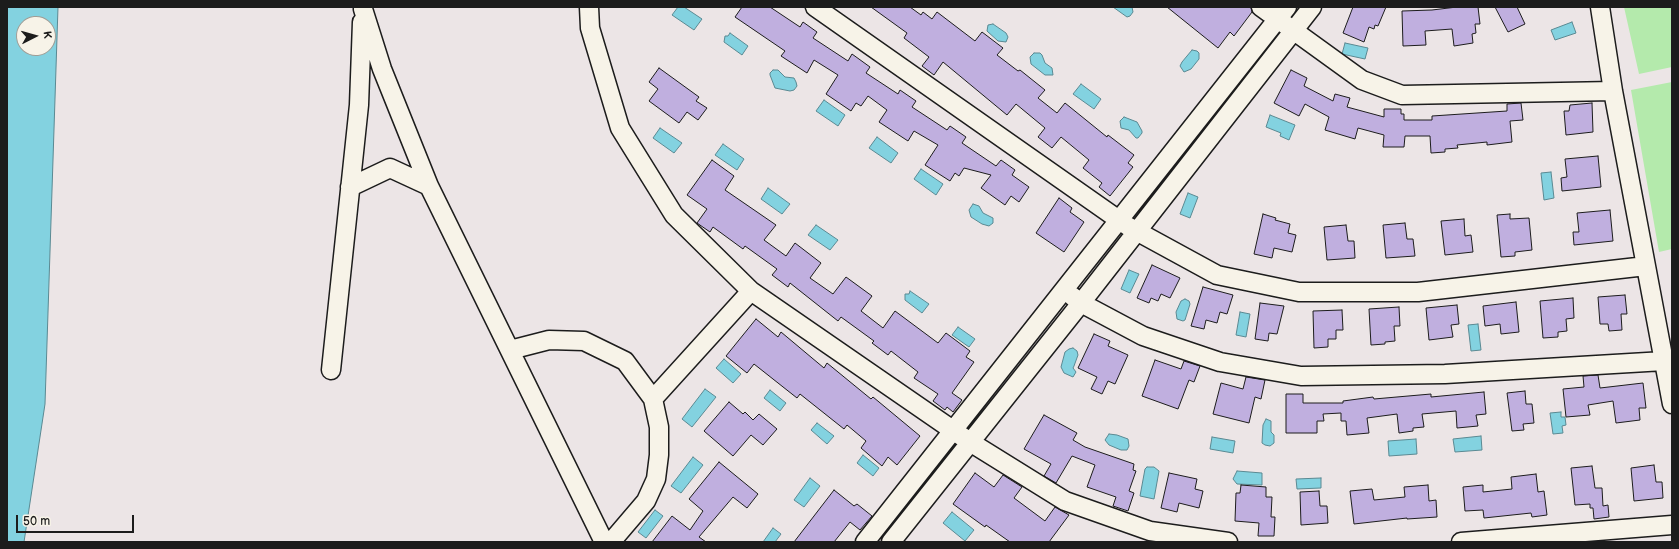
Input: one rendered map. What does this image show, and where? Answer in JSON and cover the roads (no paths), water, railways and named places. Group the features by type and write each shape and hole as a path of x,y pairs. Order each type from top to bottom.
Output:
{"street":[{"path":"589,7 590,28 620,128 674,214 751,291 952,430 1065,502 1150,531 1228,542"},
{"path":"814,7 1118,220 1217,275 1299,292 1418,292 1646,266"},
{"path":"1261,7 1282,13 1294,31 1362,80 1402,96 1613,91"},
{"path":"891,542 1081,303 1312,7"},
{"path":"1600,7 1613,91 1672,404"},
{"path":"363,8 382,69 429,186 604,542"},
{"path":"331,370 359,105 363,8"},
{"path":"865,542 1282,13"},
{"path":"350,186 390,168 429,186"},
{"path":"1064,289 1081,303 1143,336 1220,362 1301,376 1445,374 1664,361"},
{"path":"653,399 751,291"},
{"path":"510,350 549,340 584,341 625,361 653,399 659,427 659,455 656,479 646,501 611,542"},
{"path":"1461,542 1672,525"}],"water":[{"path":"7,7 58,7 45,404 24,542 7,542"},
{"path":"678,7 684,7 702,19 694,30 672,15"},
{"path":"1113,7 1132,7 1133,12 1127,17"},
{"path":"1572,22 1576,33 1555,40 1551,30"},
{"path":"993,24 1006,33 1008,37 1006,42 998,41 987,31 988,25"},
{"path":"730,33 748,46 742,55 724,42 725,36 728,36"},
{"path":"1345,43 1368,48 1365,59 1342,54"},
{"path":"1192,50 1199,53 1199,59 1191,69 1184,72 1180,66"},
{"path":"1034,53 1040,53 1042,55 1045,63 1052,68 1053,75 1045,75 1031,64 1030,57"},
{"path":"773,70 778,70 785,77 794,78 797,86 794,90 790,91 775,88 770,75"},
{"path":"1081,84 1101,99 1094,109 1073,94"},
{"path":"824,100 845,115 838,126 816,111"},
{"path":"1270,115 1295,125 1289,140 1280,136 1281,133 1266,127"},
{"path":"1124,117 1137,122 1142,131 1138,138 1136,138 1129,130 1121,128 1120,121"},
{"path":"660,128 682,143 674,153 653,138"},
{"path":"877,137 898,153 891,163 869,148"},
{"path":"723,144 744,159 737,170 715,155"},
{"path":"921,169 943,184 936,195 914,179"},
{"path":"1551,172 1554,198 1544,200 1541,173"},
{"path":"768,188 790,204 782,214 761,199"},
{"path":"1188,193 1198,197 1190,218 1180,214"},
{"path":"973,204 979,206 983,213 993,218 993,223 989,226 982,224 971,217 969,210"},
{"path":"816,225 838,240 830,250 808,235"},
{"path":"1129,270 1139,274 1130,293 1121,289"},
{"path":"910,291 929,304 922,313 905,300 905,294 909,294"},
{"path":"1185,299 1189,301 1190,304 1185,320 1183,321 1177,319 1176,312 1181,301"},
{"path":"1240,312 1250,314 1246,337 1236,335"},
{"path":"1478,324 1481,350 1471,351 1468,325"},
{"path":"958,327 975,339 969,347 952,335"},
{"path":"1073,348 1077,351 1078,355 1073,368 1076,372 1073,377 1064,373 1061,367 1065,352"},
{"path":"724,359 741,374 733,383 716,368"},
{"path":"705,389 716,397 692,427 682,419"},
{"path":"770,390 786,403 780,411 764,398"},
{"path":"1561,412 1561,417 1565,417 1566,425 1562,426 1563,433 1553,434 1550,413"},
{"path":"1266,419 1271,421 1271,432 1274,435 1274,443 1270,446 1262,443 1263,425"},
{"path":"817,423 834,436 827,444 811,430"},
{"path":"1109,434 1128,439 1129,446 1127,450 1121,450 1109,445 1105,440"},
{"path":"1481,436 1482,450 1455,452 1453,439"},
{"path":"1212,437 1235,441 1233,453 1210,449"},
{"path":"1416,439 1417,454 1389,456 1388,441"},
{"path":"863,455 879,468 873,476 857,463"},
{"path":"693,457 703,465 681,493 671,486"},
{"path":"1147,467 1154,467 1159,471 1154,499 1140,496 1145,469"},
{"path":"1237,471 1262,473 1262,485 1237,484 1233,479"},
{"path":"810,478 820,486 804,507 794,500"},
{"path":"1321,478 1321,488 1297,489 1296,479"},
{"path":"655,510 663,516 646,538 638,532"},
{"path":"952,512 974,530 965,541 943,523"},
{"path":"773,528 781,534 775,542 763,542"}]}
